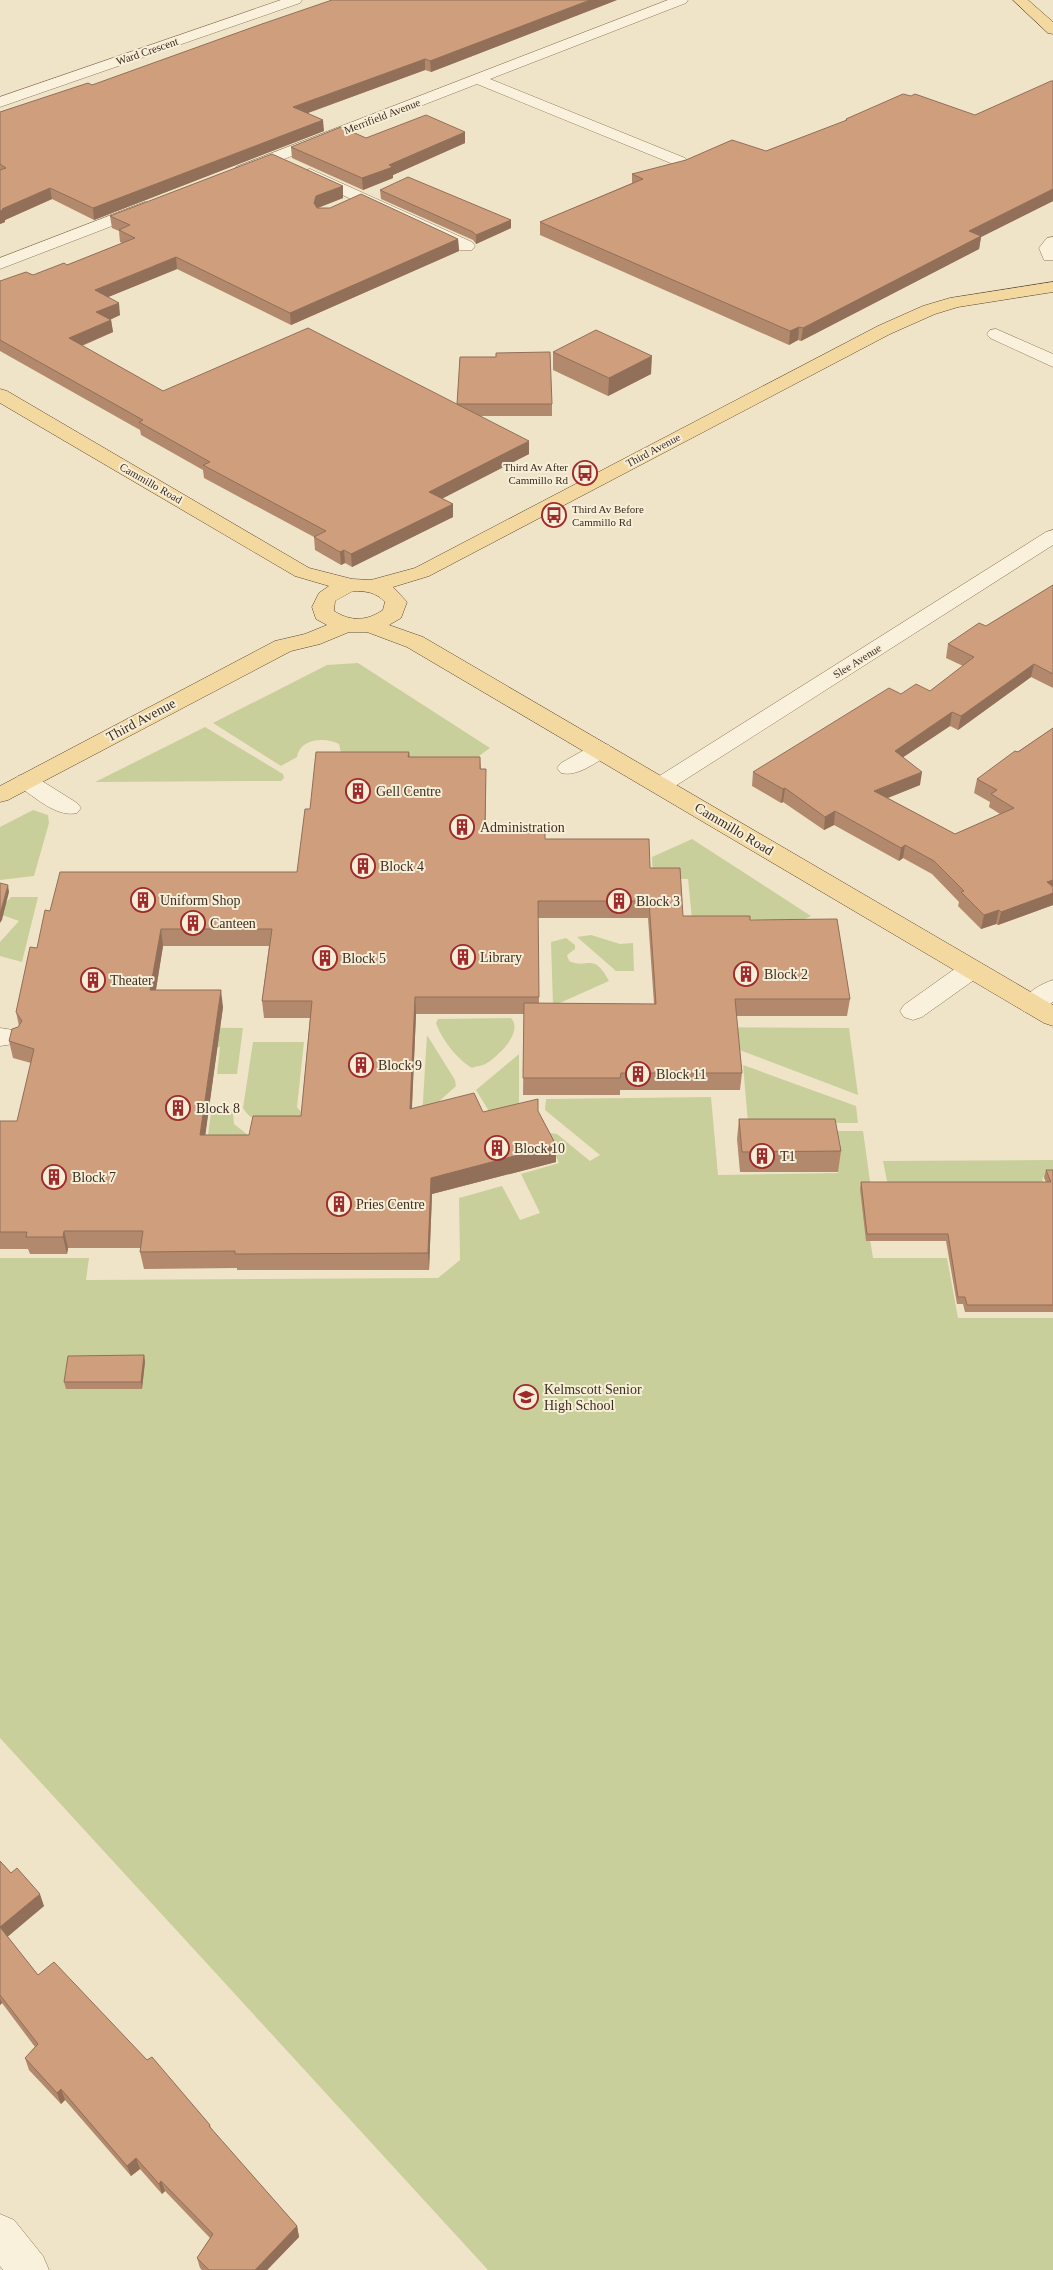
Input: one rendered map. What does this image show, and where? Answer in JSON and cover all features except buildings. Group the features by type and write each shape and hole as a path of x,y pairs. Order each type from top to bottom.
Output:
{"main road":[{"path":"1020,0 1053,30"},
{"path":"1036,0 1053,12"},
{"name":"Third Avenue","path":"283,646 335,591 422,572 884,330 929,310 956,302 1053,287"},
{"name":"Third Avenue","path":"884,330 992,307 1053,300"},
{"name":"Cammillo Road","path":"0,395 302,572 388,592 394,608 415,642"},
{"name":"Cammillo Road","path":"302,572 323,603 324,614 330,619 346,625"},
{"name":"Third Avenue","path":"394,608 422,572"},
{"path":"346,625 369,625 380,622 394,608"},
{"name":"Third Avenue","path":"0,795 283,646 312,639 346,625"},
{"name":"Cammillo Road","path":"369,625 415,642 662,785 1042,1011"}],"street":[{"name":"Ward Crescent","path":"0,102 294,0"},
{"name":"Merrifield Avenue","path":"230,175 681,0"},
{"path":"477,79 679,161"},
{"path":"274,158 466,246"},
{"path":"341,207 382,191"},
{"path":"0,264 158,202"},
{"path":"996,334 1053,361"},
{"name":"Slee Avenue","path":"662,785 1053,536"},
{"path":"569,768 601,750"},
{"path":"26,781 69,808"},
{"path":"913,1011 972,969"},
{"path":"1042,1011 1053,989"},
{"path":"0,2234 29,2270"}],"green space":[{"path":"358,663 490,748 479,756 479,765 441,765 433,757 342,757 339,744 320,740 303,746 297,757 281,766 213,723 327,665"},
{"path":"205,727 283,774 284,778 281,781 95,782"},
{"path":"33,810 48,815 49,823 34,876 0,880 0,827"},
{"path":"692,839 811,916 805,919 692,919 688,879 653,878 652,857"},
{"path":"11,897 38,897 22,962 0,956 0,942 19,921 2,915 5,911 0,909"},
{"path":"591,935 620,944 633,943 634,971 616,971 577,937"},
{"path":"566,938 575,945 575,949 567,955 569,961 599,966 609,981 553,1006 551,942"},
{"path":"511,1018 514,1030 508,1043 487,1063 472,1068 461,1060 451,1048 442,1036 436,1023 438,1019"},
{"path":"153,1027 243,1028 237,1074 217,1074 220,1047 150,1046"},
{"path":"679,1027 849,1028 858,1095"},
{"path":"427,1035 455,1080 456,1086 422,1117"},
{"path":"253,1042 304,1042 297,1107 306,1118 271,1123 263,1122 255,1120 243,1108"},
{"path":"519,1054 519,1117 498,1126 476,1090"},
{"path":"743,1065 856,1106 858,1123 748,1123"},
{"name":"Kelmscott Senior High School","path":"711,1097 718,1175 838,1173 832,1131 863,1131 871,1188 862,1188 873,1258 947,1258 958,1318 1053,1318 1053,2270 488,2270 0,1738 0,1258 89,1258 86,1280 438,1278 460,1260 459,1198 502,1186 520,1220 540,1213 521,1174 559,1163 545,1132 557,1134 590,1161 600,1155 545,1110 546,1099","holes":["145,1362 142,1389 66,1389"]},
{"path":"211,1112 233,1112 234,1124 248,1135 230,1151 206,1151"},
{"path":"1053,1160 1053,1176 1043,1177 1042,1186 888,1186 883,1161"}],"place":[{"name":"Third Av After Cammillo Rd","path":"585,473"},
{"name":"Third Av Before Cammillo Rd","path":"554,515"},
{"name":"Gell Centre","path":"358,791"},
{"name":"Administration","path":"462,827"},
{"name":"Block 4","path":"363,866"},
{"name":"Uniform Shop","path":"143,900"},
{"name":"Block 3","path":"619,901"},
{"name":"Canteen","path":"193,923"},
{"name":"Library","path":"463,957"},
{"name":"Block 5","path":"325,958"},
{"name":"Block 2","path":"746,974"},
{"name":"Theater","path":"93,980"},
{"name":"Block 9","path":"361,1065"},
{"name":"Block 11","path":"638,1074"},
{"name":"Block 8","path":"178,1108"},
{"name":"Block 10","path":"497,1148"},
{"name":"T1","path":"762,1156"},
{"name":"Block 7","path":"54,1177"},
{"name":"Pries Centre","path":"339,1204"},
{"name":"Kelmscott Senior High School","path":"526,1397"}]}
